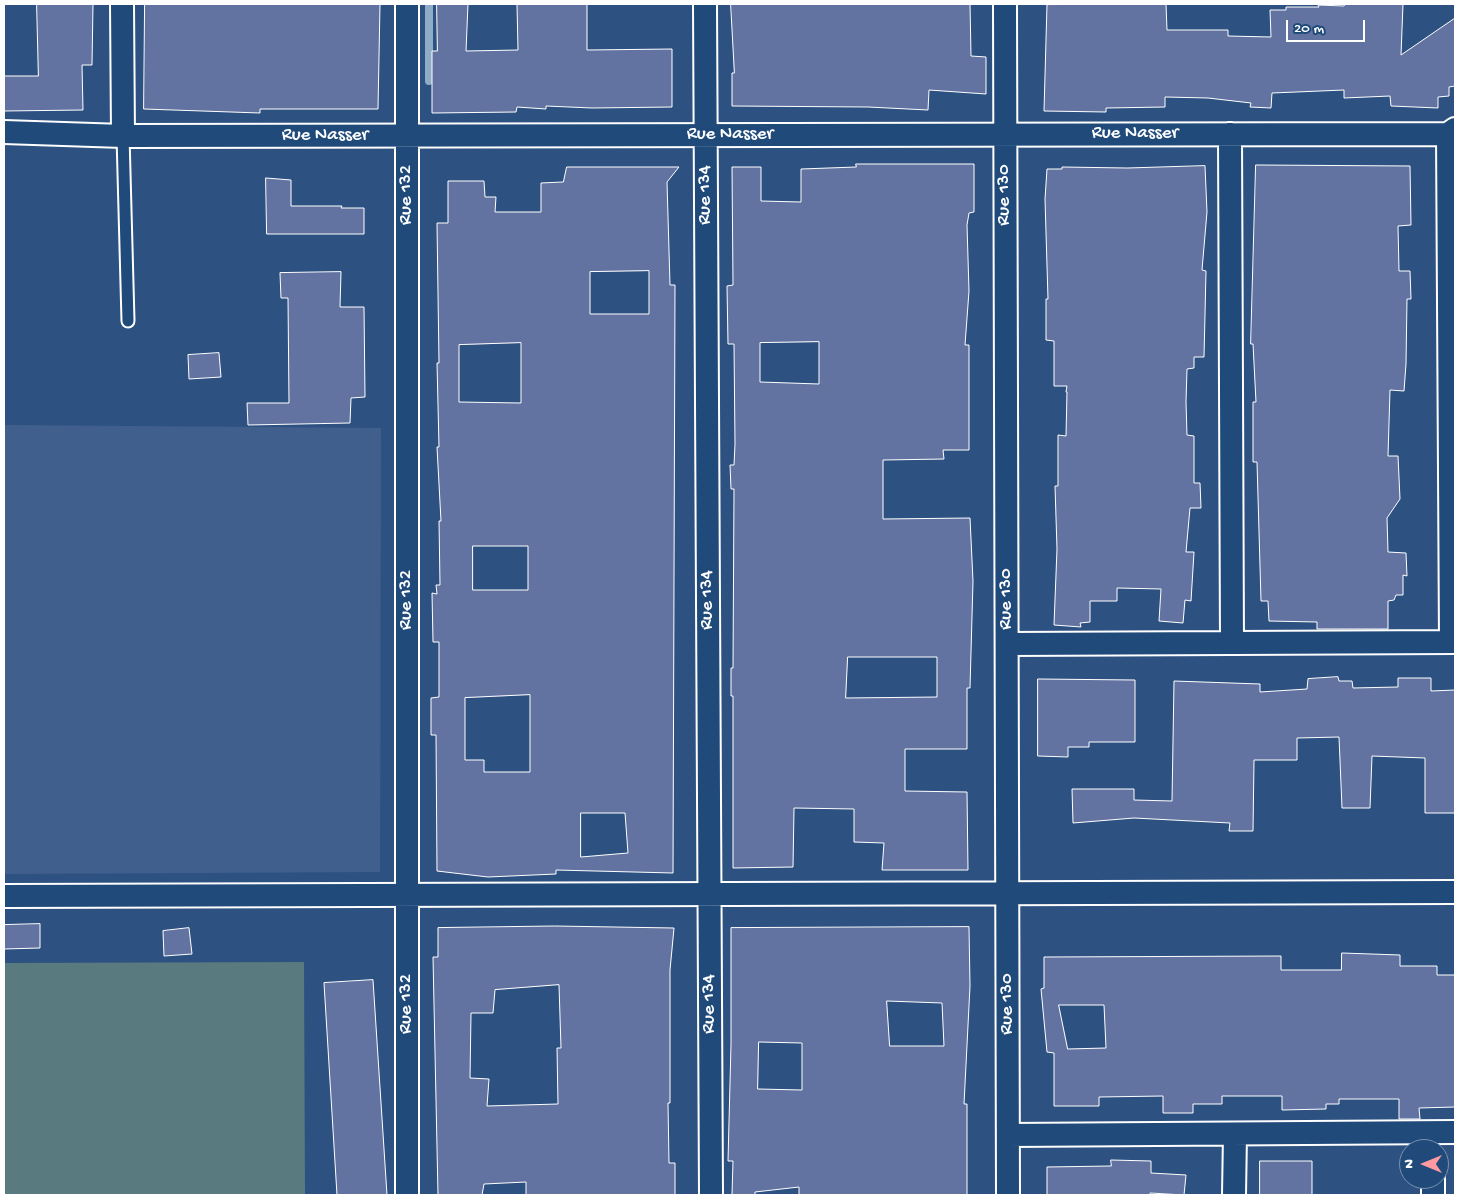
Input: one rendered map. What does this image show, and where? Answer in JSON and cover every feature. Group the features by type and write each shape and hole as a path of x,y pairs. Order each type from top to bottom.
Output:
{"street":[{"path":"122,4 123,136"},
{"name":"Rue 132","path":"407,4 407,1195"},
{"name":"Rue 134","path":"705,4 711,1195"},
{"name":"Rue 130","path":"1004,4 1008,1195"},
{"name":"Rue Nasser","path":"4,132 123,136 1005,135 1452,132"},
{"path":"1007,644 1453,642 1452,132"},
{"path":"1230,134 1232,643"},
{"path":"4,896 1455,892"},
{"path":"1438,1139 1455,1132"},
{"path":"1234,1195 1235,1134"},
{"path":"1008,1135 1235,1134 1399,1140"}],"lane":[{"path":"123,136 128,321"}],"shaded area":[{"path":"4,425 381,428 380,872 4,874"}],"green space":[{"path":"304,962 305,1195 4,1195 4,963"}],"building":[{"path":"37,4 93,4 92,65 82,65 83,110 4,111 4,76 38,76"},
{"path":"145,4 380,4 378,109 260,109 260,113 144,109"},
{"path":"437,4 468,4 466,51 518,50 517,4 587,4 587,50 672,49 672,107 592,108 546,106 546,109 517,107 516,112 432,113 432,51 437,51"},
{"path":"731,4 970,4 971,56 986,57 986,94 929,90 928,110 868,107 732,106 732,73 734,73"},
{"path":"1166,4 1167,30 1228,30 1228,36 1271,37 1270,10 1286,10 1286,7 1319,7 1318,5 1403,4 1401,55 1455,18 1455,86 1449,87 1449,96 1438,97 1438,108 1391,106 1390,96 1344,98 1344,90 1272,93 1271,108 1250,107 1251,103 1208,98 1165,97 1165,107 1106,108 1106,112 1044,111 1047,5"},
{"path":"856,164 974,164 974,212 969,213 967,225 969,291 965,345 969,345 969,450 943,450 944,459 883,460 883,519 970,518 973,581 970,688 967,688 967,749 905,749 905,791 967,792 968,870 882,870 884,843 854,842 854,809 794,808 793,867 733,868 733,696 731,696 731,668 733,668 734,489 731,489 730,465 734,465 735,444 734,344 728,344 727,286 733,285 732,167 761,167 761,201 801,202 801,169 856,167","holes":["819,342 819,384 760,382 760,343","848,657 937,657 937,697 846,698"]},
{"path":"1256,165 1410,166 1411,225 1398,226 1399,271 1410,271 1411,299 1407,299 1404,391 1390,390 1388,456 1398,456 1400,499 1387,518 1388,552 1406,553 1407,576 1403,575 1403,595 1396,595 1394,600 1388,601 1388,629 1317,629 1317,622 1269,621 1268,601 1261,601 1257,462 1253,462 1253,402 1256,402 1253,344 1251,344"},
{"path":"1205,166 1207,212 1202,270 1206,271 1204,357 1194,357 1194,368 1187,369 1187,435 1194,436 1194,483 1200,483 1201,508 1190,508 1186,552 1194,552 1191,601 1185,600 1183,623 1159,621 1161,589 1117,588 1117,601 1090,601 1090,622 1080,623 1081,627 1054,625 1057,549 1055,486 1058,486 1058,435 1066,436 1067,386 1054,386 1054,341 1046,340 1046,299 1048,299 1045,199 1047,169 1062,169 1062,167"},
{"path":"567,167 679,167 667,182 670,285 675,285 673,873 556,870 556,874 488,877 437,871 436,735 431,735 431,698 439,697 439,642 433,642 432,593 437,594 436,585 440,585 439,521 441,521 437,447 439,447 437,363 439,363 437,223 448,223 448,181 484,181 485,197 496,197 495,212 541,212 541,183 563,182","holes":["649,271 649,314 590,314 590,272","521,343 521,403 459,402 459,345","473,546 528,546 528,590 473,590","530,695 530,772 484,772 484,760 465,760 465,698","581,813 625,813 628,853 581,857"]},
{"path":"266,178 291,180 291,206 364,208 364,234 267,234"},
{"path":"341,272 340,307 364,307 365,397 351,398 350,423 248,425 247,403 289,403 288,298 281,298 280,273"},
{"path":"219,353 221,377 189,379 188,355"},
{"path":"1338,677 1339,681 1352,681 1353,688 1398,687 1398,678 1431,678 1431,691 1455,690 1455,813 1425,813 1425,758 1372,756 1370,808 1342,808 1339,737 1297,738 1297,760 1254,760 1253,831 1229,831 1230,823 1134,818 1073,823 1072,789 1134,789 1134,800 1172,801 1174,681 1260,684 1260,692 1307,689 1308,679"},
{"path":"1038,679 1135,680 1135,742 1089,742 1089,747 1068,747 1068,757 1038,756"},
{"path":"40,924 40,948 4,949 4,925"},
{"path":"555,926 674,928 670,970 670,1103 668,1103 669,1163 675,1163 675,1195 526,1195 526,1182 484,1184 482,1195 438,1195 433,957 438,957 438,928","holes":["559,985 561,1048 557,1048 558,1104 487,1106 489,1079 470,1078 471,1013 493,1013 495,990"]},
{"path":"969,927 970,986 964,1104 967,1104 967,1195 799,1195 799,1187 755,1192 755,1195 732,1195 733,1161 728,1161 731,928","holes":["887,1001 942,1003 944,1046 890,1046","759,1042 802,1043 802,1090 758,1089"]},
{"path":"189,928 192,954 164,956 163,931"},
{"path":"1342,953 1400,955 1400,966 1437,966 1437,975 1455,975 1455,1107 1419,1108 1420,1119 1399,1119 1399,1099 1339,1099 1339,1104 1326,1104 1326,1109 1282,1110 1282,1096 1222,1096 1222,1104 1193,1104 1193,1113 1163,1113 1163,1096 1099,1097 1099,1106 1054,1106 1054,1053 1047,1052 1041,989 1044,988 1044,957 1281,956 1281,970 1341,970","holes":["1059,1005 1104,1005 1106,1048 1068,1049"]},
{"path":"373,980 387,1195 337,1195 324,983"},
{"path":"1111,1160 1151,1161 1151,1173 1186,1175 1184,1195 1150,1193 1150,1195 1047,1195 1047,1167 1111,1166"},
{"path":"1260,1161 1312,1161 1312,1195 1260,1195"}],"waterway":[{"path":"429,4 429,81"}]}
